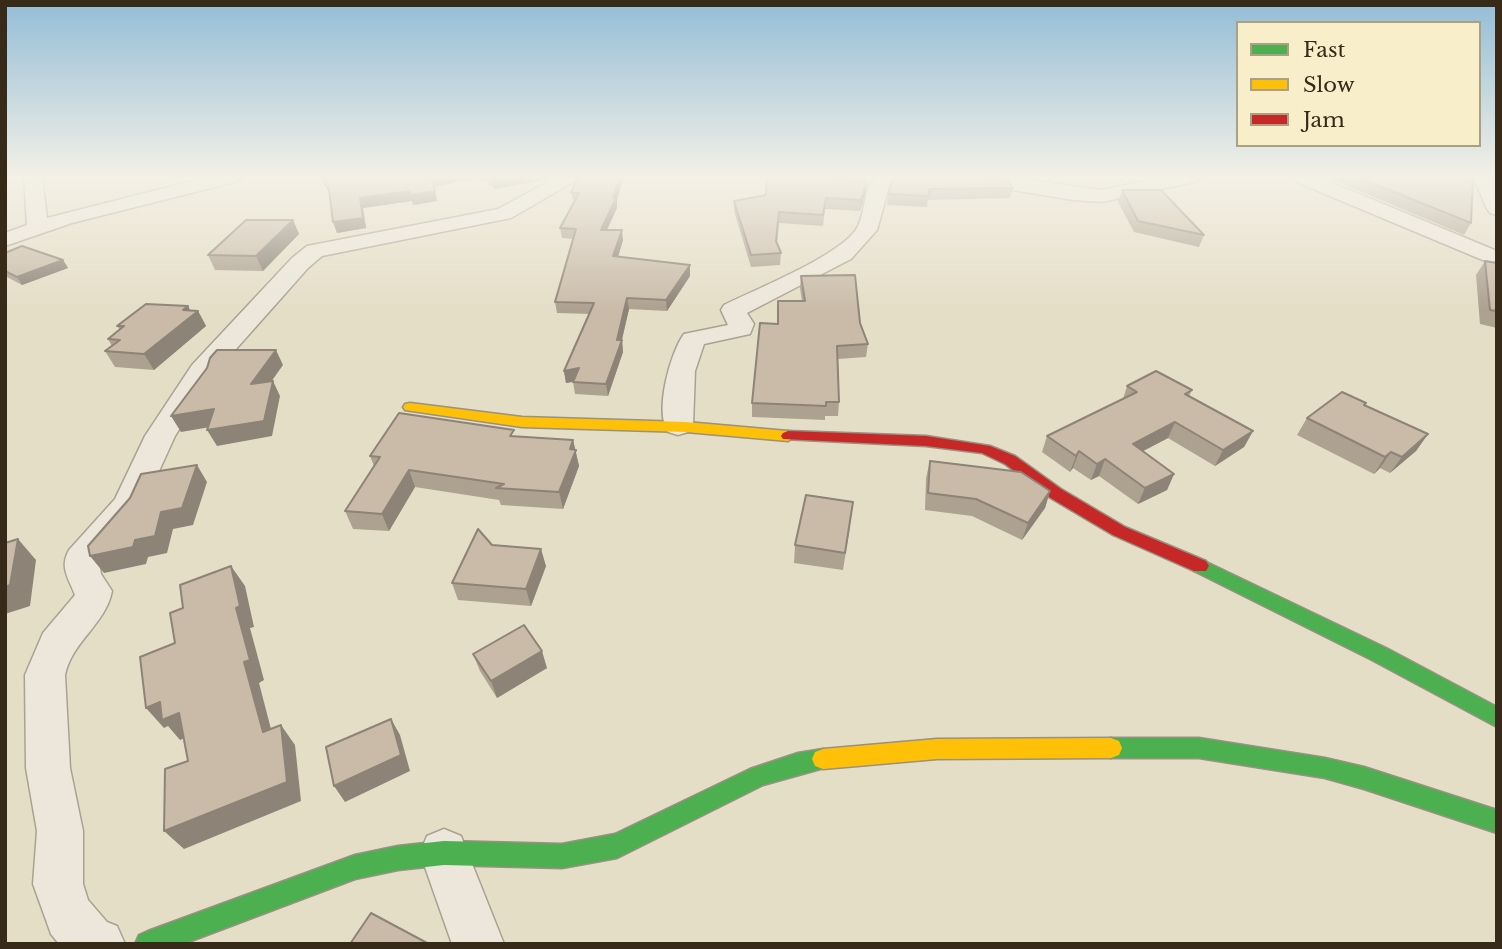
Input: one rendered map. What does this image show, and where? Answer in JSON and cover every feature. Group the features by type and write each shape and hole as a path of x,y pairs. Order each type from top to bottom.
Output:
{"street":[{"path":"37,221 38,228"},
{"path":"5,240 64,221"},
{"path":"99,944 91,942 69,916 58,884 60,831 48,768 46,668 53,649 92,601 94,591 84,578 82,559 128,505 160,436 202,371 300,263 315,251 467,221"},
{"path":"678,426 678,386 684,356 693,339 741,329 733,310 842,254 867,230 869,221"},
{"path":"1407,221 1497,259"},
{"path":"324,231 362,242"},
{"path":"410,407 522,422 678,426 776,436 926,441 985,449 1010,460 1055,494 1119,531 1171,552 1379,654 1497,718"},
{"path":"148,944 355,867 397,858 444,853 562,856 617,846 758,776 797,763 848,755 937,749 1199,748 1325,768 1364,778 1497,822"},
{"path":"444,853 478,944"}],"building":[{"path":"245,221 292,221 256,256 208,255"},
{"path":"564,221 605,221 601,230 622,230 613,256 690,265 666,300 627,298 617,340 622,340 606,384 573,382 579,368 564,371 594,303 555,302 576,229 560,228"},
{"path":"740,221 778,221 776,241 781,253 751,255"},
{"path":"1139,221 1191,221 1204,235"},
{"path":"22,246 63,260 17,277 5,271 5,253"},
{"path":"1485,261 1497,263 1497,311 1490,310"},
{"path":"855,275 860,323 868,344 837,346 839,402 826,402 826,406 752,403 760,323 778,324 778,301 805,301 801,276"},
{"path":"146,304 188,306 183,310 198,311 144,354 105,351 120,340 108,339 124,326 117,326"},
{"path":"217,350 276,350 251,384 273,381 264,421 207,430 214,409 171,416"},
{"path":"1156,371 1192,390 1185,394 1253,431 1223,450 1175,422 1133,444 1174,474 1145,488 1105,459 1097,464 1079,451 1076,456 1047,436 1137,392 1127,386"},
{"path":"1342,392 1428,434 1402,457 1391,452 1385,457 1307,418"},
{"path":"399,413 514,430 510,436 573,440 570,449 576,450 559,492 496,488 504,484 409,470 382,514 345,511 380,457 370,456"},
{"path":"930,461 1021,472 1050,491 1028,523 976,499 928,493"},
{"path":"197,465 182,508 161,512 155,536 135,540 133,547 90,556 88,546 130,498 141,474"},
{"path":"806,495 853,502 845,553 795,545"},
{"path":"478,529 492,545 541,549 526,589 452,583"},
{"path":"18,539 10,585 5,587 5,543"},
{"path":"231,566 240,606 236,608 250,660 244,662 263,732 281,725 287,782 164,831 165,769 188,761 179,713 162,720 160,702 146,708 140,657 175,643 170,613 183,608 180,585"},
{"path":"524,625 542,651 491,681 473,654"},
{"path":"391,719 401,755 334,786 326,747"},
{"path":"371,913 429,944 350,944"}],"traffic: fast":[{"path":"1200,566 1379,654 1497,718"},
{"path":"1111,748 1199,748 1325,768 1364,778 1497,822"},
{"path":"148,944 355,867 398,858 444,853 562,856 617,846 758,776 798,763 823,759"}],"traffic: slow":[{"path":"410,407 522,422 686,427 788,436"},
{"path":"823,759 937,749 1111,748"}],"traffic: jam":[{"path":"788,436 926,441 985,449 1010,460 1055,493 1119,531 1200,566"}]}
